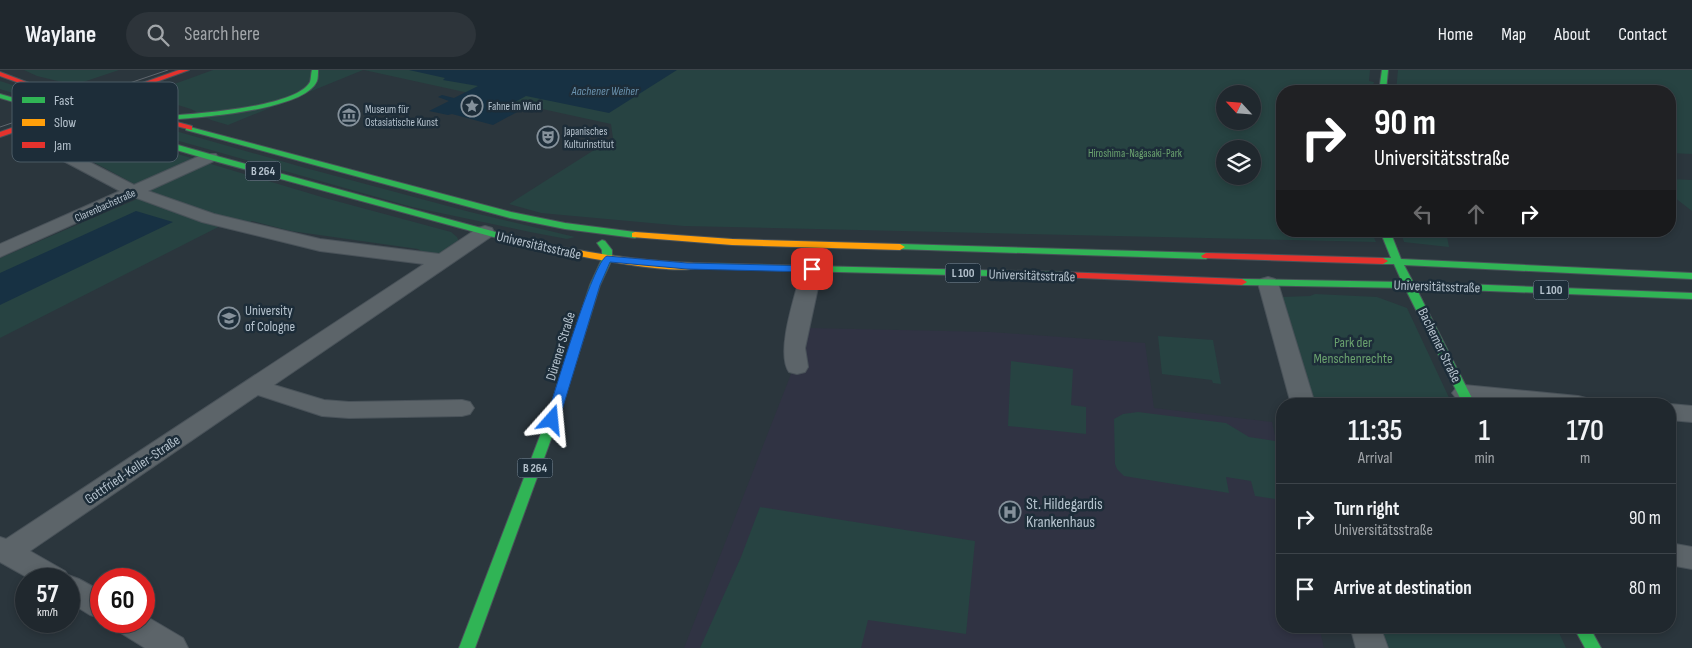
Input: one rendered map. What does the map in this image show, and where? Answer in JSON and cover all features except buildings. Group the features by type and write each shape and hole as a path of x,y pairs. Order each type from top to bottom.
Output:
{"main road":[{"path":"152,82 186,70"},
{"name":"B 264","path":"178,117 214,116 271,104 308,86 316,75 315,70"},
{"path":"1384,85 1385,70"},
{"path":"0,74 22,82"},
{"path":"0,96 12,100"},
{"name":"Universitätsstraße","path":"178,124 510,215 585,230 670,240 1398,261 1692,276"},
{"path":"0,135 12,131"},
{"name":"Universitätsstraße","path":"178,148 503,237 550,249 607,259 687,266 1133,277 1268,284 1411,285 1692,296"},
{"name":"B 264","path":"550,249 570,246 579,242 585,236 585,230"},
{"name":"B 264","path":"585,230 598,238 607,250 607,259"},
{"name":"B 264","path":"503,237 556,261"},
{"name":"Bachemer Straße","path":"1388,237 1467,398"},
{"path":"607,259 630,247 670,240"},
{"path":"1133,277 1123,271 1119,262 1134,252"},
{"name":"Dürener Straße","path":"467,648 552,420 595,285 607,259"},
{"path":"584,276 595,285"},
{"path":"1586,633 1593,648"}],"street":[{"name":"Clarenbachstraße","path":"0,251 210,157"},
{"path":"78,162 135,192 208,218 320,245 443,260"},
{"name":"Gottfried-Keller-Straße","path":"4,550 257,387 485,232"},
{"path":"797,367 794,348 812,269"},
{"path":"1268,284 1300,398"},
{"path":"257,387 322,408 349,410 462,408"},
{"path":"1676,413 1692,414"},
{"path":"4,550 36,568"},
{"path":"1676,555 1692,558"},
{"path":"144,633 161,645"},
{"path":"1368,633 1372,648"}],"shaded area":[{"name":"St. Hildegardis Krankenhaus","path":"809,328 991,332 1145,343 1154,408 1272,422 1276,440 1276,633 1321,633 1324,648 684,648"}],"green space":[{"path":"24,70 119,70 83,82 62,82 37,76"},
{"path":"213,70 363,70 228,125 211,120 191,109 178,105 178,83"},
{"name":"Hiroshima-Nagasaki-Park","path":"364,70 1370,70 1369,81 1374,82 1373,85 1276,85 1276,237 1374,237 1376,242 684,226 541,213 509,204 613,138 611,124"},
{"path":"1398,70 1692,70 1692,154 1676,153 1676,85 1397,85"},
{"path":"0,81 12,85 12,93 0,89"},
{"path":"178,132 470,212 575,237 567,239 412,207 178,141"},
{"path":"178,154 325,198 451,232 457,237 459,242 444,252 429,254 418,249 291,231 252,221 249,223 232,220 0,338 0,258 151,193 93,162 178,162"},
{"path":"1676,179 1692,180 1692,211 1676,199"},
{"path":"1402,237 1447,237 1449,247 1404,242"},
{"name":"Park der Menschenrechte","path":"1315,294 1377,297 1407,308 1449,398 1310,398 1282,297 1310,296"},
{"path":"1158,336 1213,340 1221,384 1213,383 1212,380 1162,374"},
{"path":"1011,361 1073,369 1071,405 1086,407 1086,434 1008,426"},
{"path":"1138,412 1226,423 1249,437 1276,441 1276,499 1255,496 1251,481 1226,477 1229,493 1124,476 1115,464 1114,419 1123,414"},
{"path":"760,507 975,541 966,634 868,620 861,648 700,648 741,557"},
{"path":"1378,633 1559,633 1566,648 1382,648"}],"water":[{"name":"Aachener Weiher","path":"409,70 677,70 609,113 526,96 515,102 530,105 493,125 452,114 448,115 429,111 449,101 438,97 442,95 454,98 478,86 443,80 445,78"},
{"path":"136,211 173,222 0,305 0,273"}],"tram line":[{"path":"133,82 168,70"},
{"path":"0,127 12,123"}],"traffic: fast":[{"path":"179,117 230,112 272,104 290,98 305,91 313,82 315,70"},
{"path":"1384,85 1385,70"},
{"path":"0,96 12,99"},
{"path":"189,128 510,215 565,226 635,235"},
{"path":"178,148 500,236"},
{"path":"1387,237 1397,261 1466,398"},
{"path":"467,648 552,420 595,285 607,259 607,250 602,243"},
{"path":"900,247 1206,256"},
{"path":"1383,261 1692,276"},
{"path":"694,266 1062,275"},
{"path":"1242,282 1411,285 1692,296"},
{"path":"1585,633 1593,648"}],"traffic: slow":[{"path":"635,235 732,242 900,247"},
{"path":"500,236 548,248 620,261 694,266"}],"traffic: jam":[{"path":"152,82 186,70"},
{"path":"0,74 22,82"},
{"path":"178,125 189,128"},
{"path":"0,135 12,131"},
{"path":"1206,256 1383,261"},
{"path":"1062,275 1242,282"}],"place":[{"name":"Fahne im Wind","path":"472,106"},
{"name":"Museum für Ostasiatische Kunst","path":"349,115"},
{"name":"Japanisches Kulturinstitut","path":"548,137"},
{"name":"University of Cologne","path":"229,318"},
{"name":"St. Hildegardis Krankenhaus","path":"1010,512"}],"route":[{"path":"552,420 595,285 607,259 687,266 812,269"}]}
